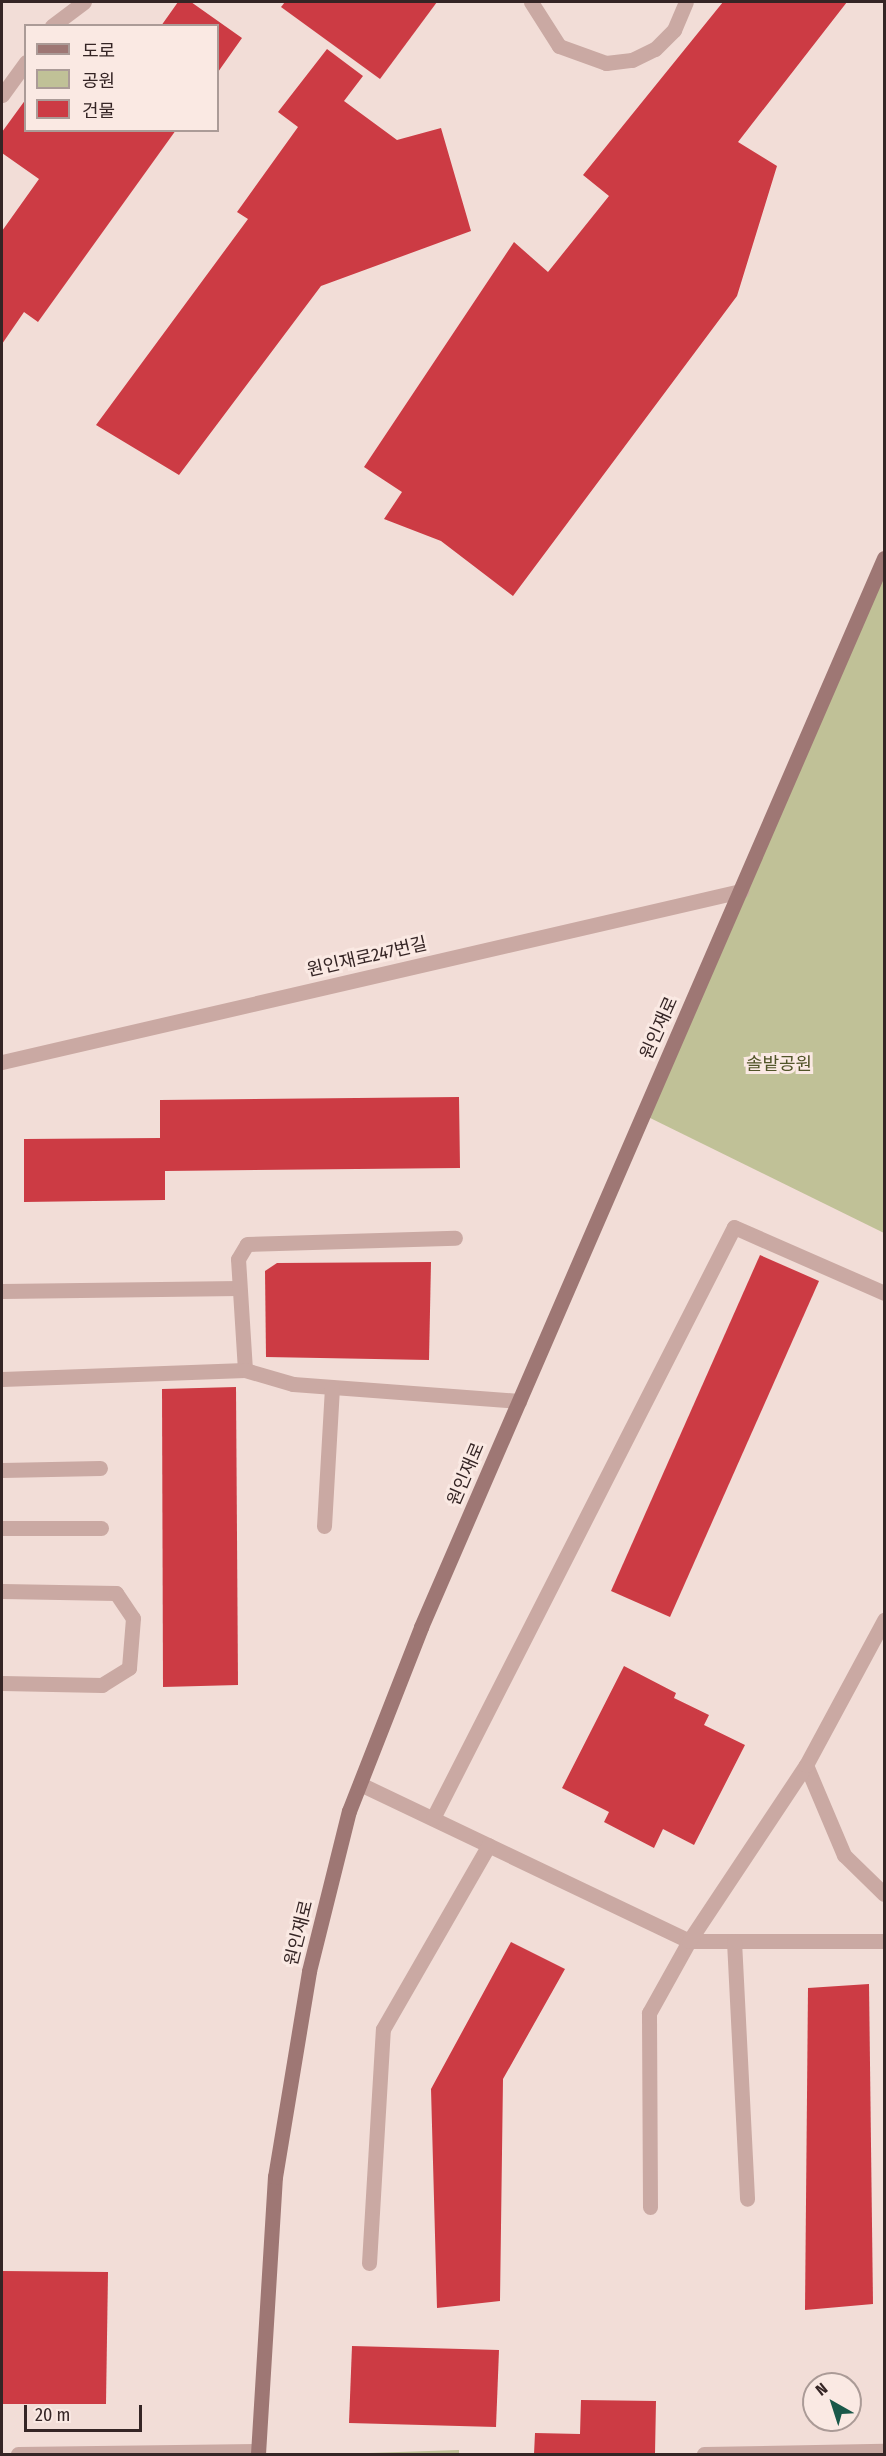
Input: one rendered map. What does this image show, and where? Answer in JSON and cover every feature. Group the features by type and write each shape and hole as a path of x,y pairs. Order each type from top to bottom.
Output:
{"main road":[{"name":"원인재로","path":"258,2453 275,2177 309,1971 360,1784 519,1401 885,558"}],"street":[{"path":"55,24 84,2"},
{"path":"531,2 559,46 606,63 655,49 674,30 686,2"},
{"path":"2,95 24,65"},
{"name":"원인재로247번길","path":"2,1062 741,891"},
{"path":"433,1818 734,1227 885,1293"},
{"path":"245,1370 238,1259 247,1244 455,1238"},
{"path":"2,1291 239,1288"},
{"path":"2,1379 245,1370 293,1384 519,1401"},
{"path":"324,1526 332,1387"},
{"path":"2,1470 100,1468"},
{"path":"2,1528 101,1528"},
{"path":"2,1591 116,1593 133,1618 129,1668 102,1685 2,1683"},
{"path":"650,2207 650,2013 689,1941 806,1765 885,1620"},
{"path":"806,1765 844,1856 885,1893"},
{"path":"360,1784 689,1941 885,1941"},
{"path":"369,2263 383,2029 489,1845"},
{"path":"734,1941 747,2199"},
{"path":"704,2454 885,2451"},
{"path":"18,2454 258,2453"}],"green space":[{"name":"솔밭공원","path":"884,557 884,1233 642,1114"},
{"path":"459,2450 459,2454 339,2454"}],"building":[{"path":"178,2 191,2 242,38 219,71 219,24 162,24"},
{"path":"285,2 437,2 380,79 281,7"},
{"path":"723,2 847,2 738,142 777,166 737,296 513,596 441,541 384,519 402,492 364,467 514,242 548,272 609,196 583,175"},
{"path":"327,49 363,76 344,101 397,140 441,128 471,231 321,286 179,475 96,425 248,219 237,212 298,127 278,112"},
{"path":"24,102 24,132 175,132 38,322 24,312 2,344 2,231 39,179 2,153 2,132"},
{"path":"459,1097 460,1168 165,1171 165,1200 24,1202 24,1139 160,1138 160,1100"},
{"path":"760,1255 819,1281 670,1617 611,1591"},
{"path":"431,1262 429,1360 266,1357 265,1271 277,1263"},
{"path":"236,1387 238,1685 163,1687 162,1389"},
{"path":"624,1666 676,1693 674,1698 709,1715 704,1725 745,1745 694,1845 663,1829 654,1848 604,1822 609,1812 562,1788"},
{"path":"511,1942 565,1969 503,2079 500,2301 437,2308 431,2089"},
{"path":"869,1984 873,2304 805,2310 808,1988"},
{"path":"2,2271 108,2272 106,2404 2,2404"},
{"path":"352,2346 499,2350 496,2427 349,2423"},
{"path":"581,2400 656,2401 655,2454 534,2454 535,2433 580,2434"}]}
